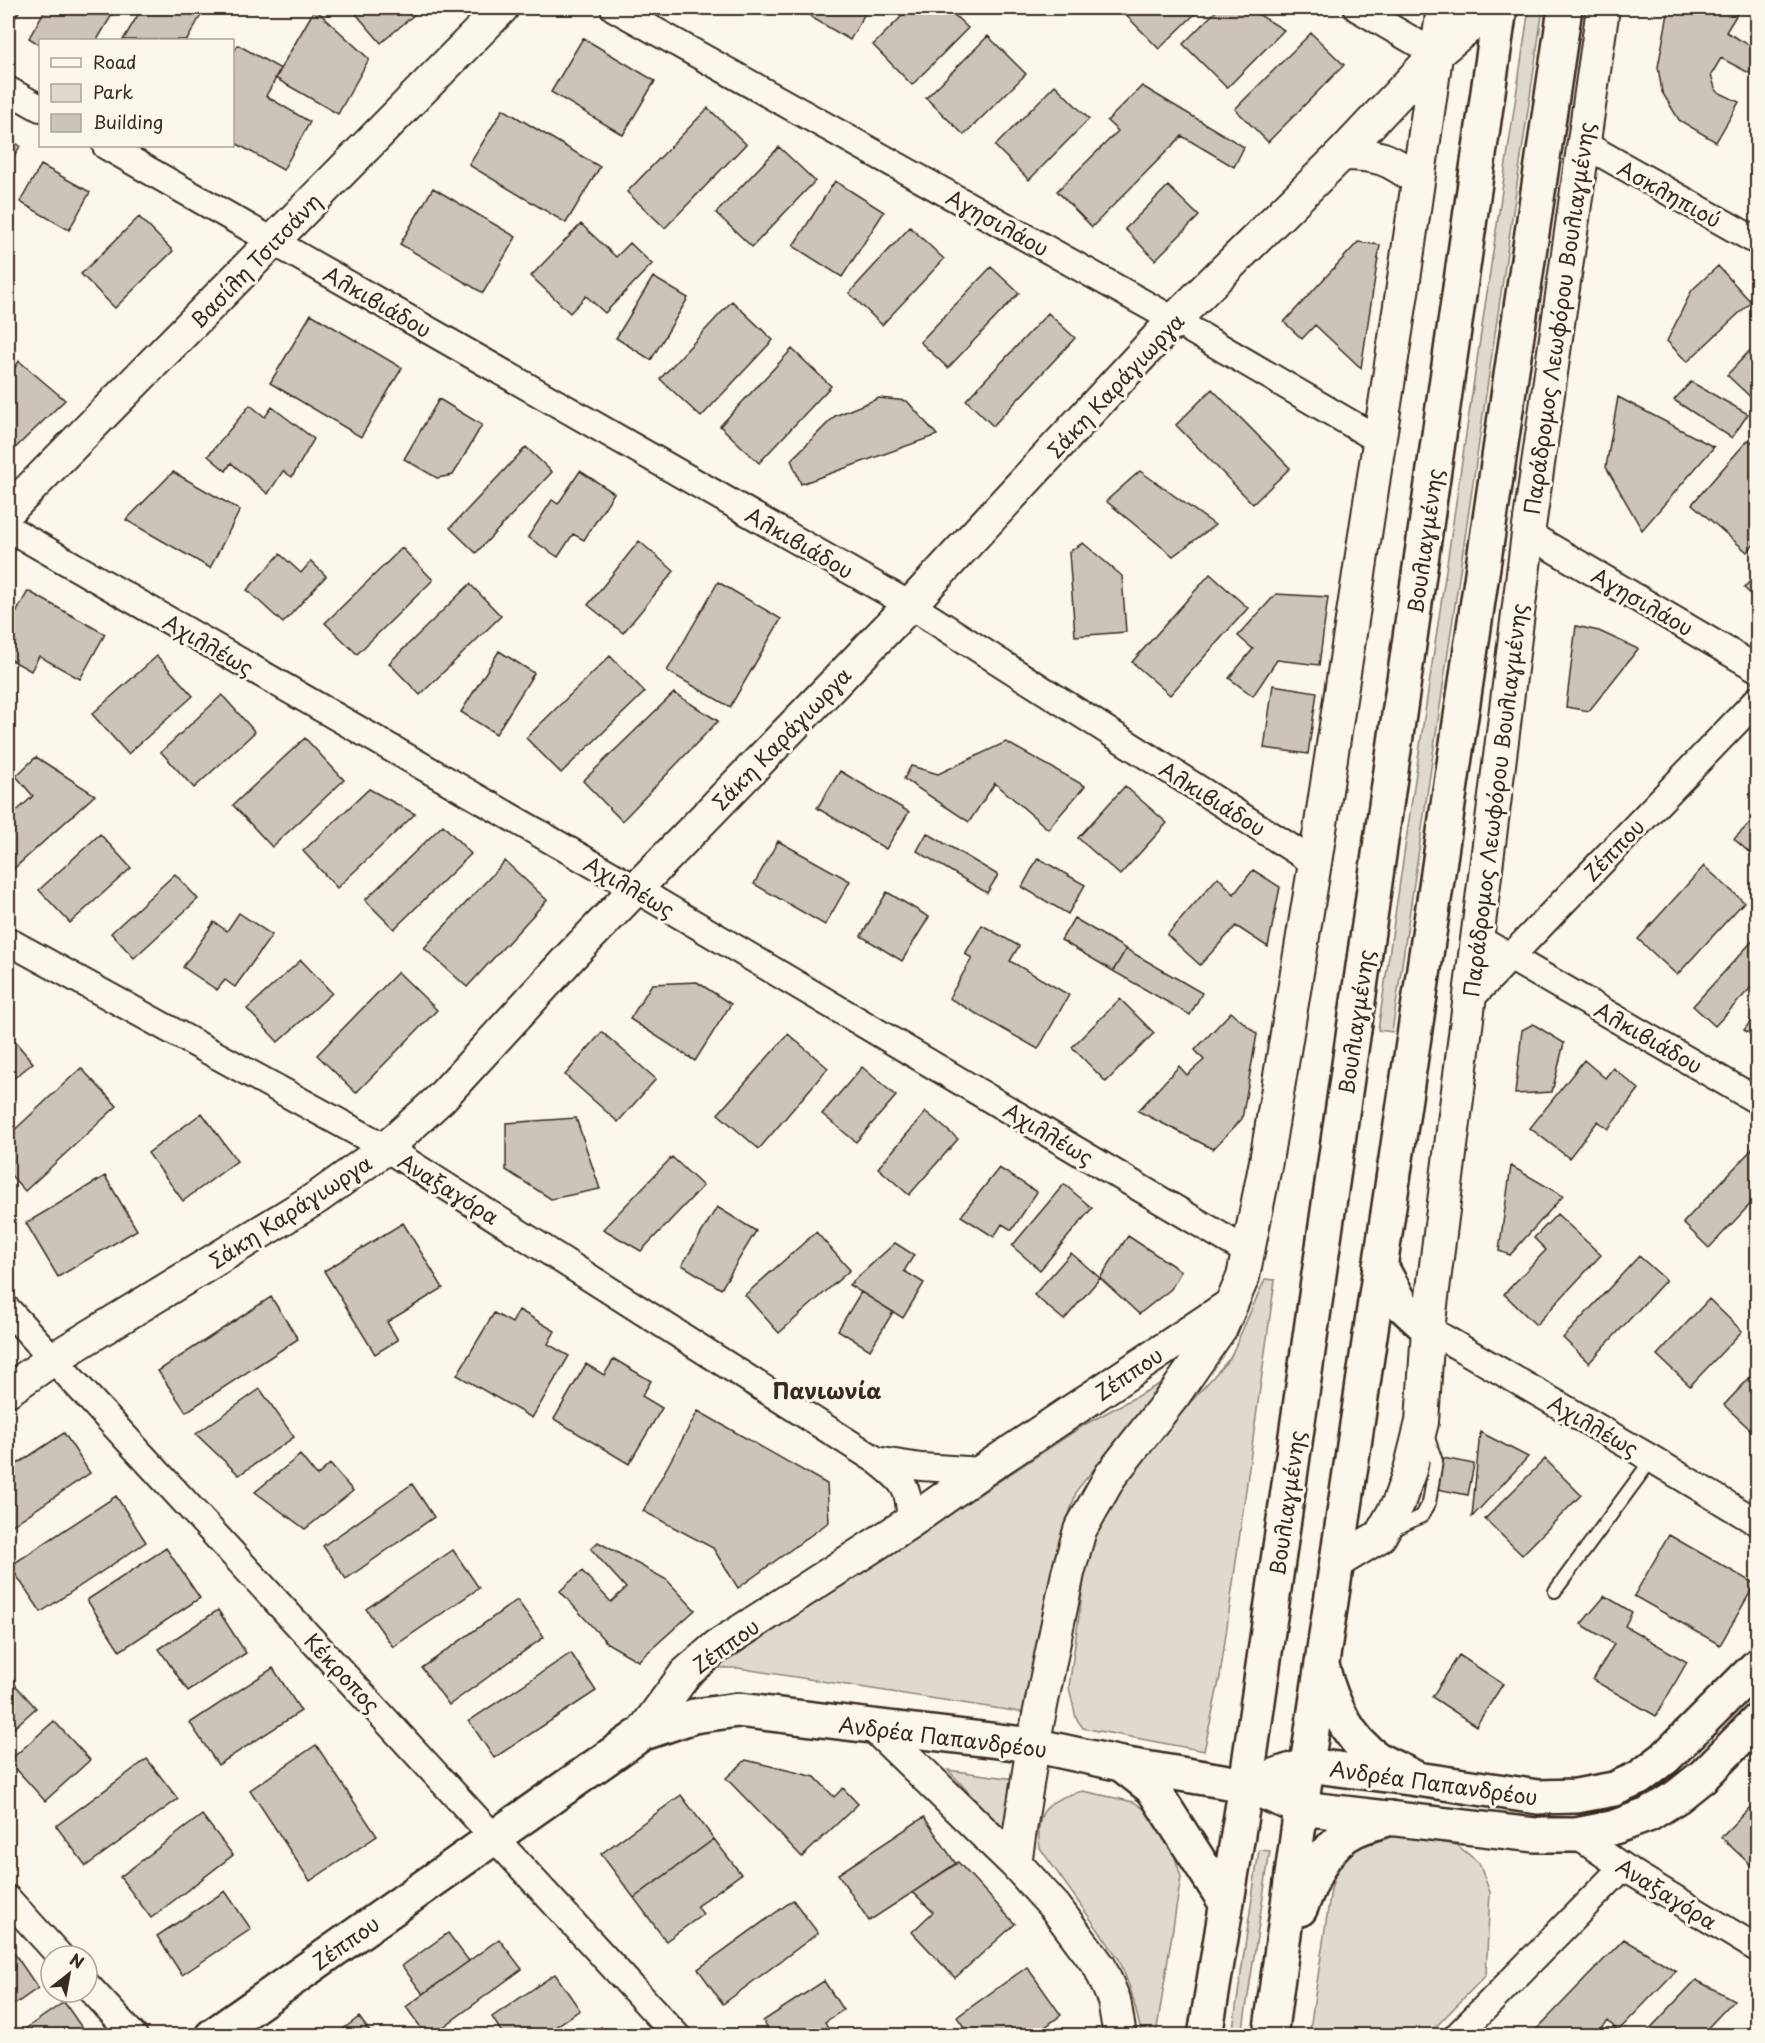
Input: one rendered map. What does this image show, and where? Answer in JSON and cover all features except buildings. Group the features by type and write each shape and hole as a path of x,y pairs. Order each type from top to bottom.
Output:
{"main road":[{"name":"Βουλιαγμένης","path":"1205,2036 1246,1785 1500,8"},
{"path":"1270,2036 1280,1977 1307,1765 1565,8"},
{"path":"1380,1265 1402,1305 1428,1329"},
{"path":"1322,1665 1327,1684 1350,1731 1378,1759 1417,1779"},
{"name":"Ανδρέα Παπανδρέου","path":"1246,1785 1307,1765 1538,1797 1576,1796 1614,1789 1639,1778 1665,1758 1758,1665"},
{"name":"Ανδρέα Παπανδρέου","path":"641,1734 694,1716 738,1710 1033,1745 1121,1764 1246,1785 1301,1808 1534,1835 1576,1836 1612,1828 1648,1815 1678,1796 1703,1776 1758,1720"},
{"name":"Ζέππου","path":"212,2036 641,1734"},
{"path":"1121,1764 1153,1790 1178,1825 1226,1904"},
{"path":"1280,1977 1296,1918 1318,1865 1331,1848 1354,1830 1390,1818"}],"street":[{"name":"Βασίλη Τσιτσάνη","path":"8,512 502,8"},
{"name":"Αγησιλάου","path":"614,8 1174,320 1380,440"},
{"path":"1358,8 1436,54"},
{"path":"1016,1863 1033,1745 1068,1572 1080,1530 1111,1474 1209,1347 1222,1326 1243,1277 1266,1161 1315,863 1443,8"},
{"name":"Σάκη Καράγιωργα","path":"8,1390 53,1359 318,1197 386,1148 440,1099 636,888 910,605 1174,320 1342,154 1436,54 1491,8"},
{"name":"Παράδρομος Λεωφόρου Βουλιαγμένης","path":"1337,1562 1380,1536 1398,1504 1422,1422 1428,1329 1528,534 1603,8"},
{"path":"8,90 39,107"},
{"name":"Ασκληπιού","path":"1582,143 1758,242"},
{"name":"Αλκιβιάδου","path":"108,147 910,605 1315,863"},
{"path":"1342,154 1370,154 1396,163 1418,180"},
{"name":"Αχιλλέως","path":"8,528 636,888 1248,1252"},
{"name":"Αγησιλάου","path":"1528,534 1758,669"},
{"name":"Ζέππου","path":"1469,1000 1758,699"},
{"name":"Αλκιβιάδου","path":"1477,938 1758,1101"},
{"name":"Αναξαγόρα","path":"8,941 386,1148 876,1460 906,1489 911,1502 909,1522"},
{"name":"Ζέππου","path":"641,1734 686,1673 716,1647 909,1522 1233,1302"},
{"name":"Κέκροπος","path":"8,1310 677,2036"},
{"name":"Αχιλλέως","path":"1428,1329 1758,1523"},
{"name":"Αναξαγόρα","path":"876,1460 921,1467 982,1471"},
{"path":"875,1727 1016,1863 1055,1906 1100,1967 1114,2000 1120,2036"},
{"name":"Αναξαγόρα","path":"1576,1836 1758,1949"},
{"path":"1457,2036 1623,1867"},
{"path":"8,1899 49,1944"},
{"path":"99,1998 134,2036"}],"lane":[{"path":"1555,1591 1652,1459"}],"green space":[{"path":"1529,8 1543,8 1392,1032 1378,1030"},
{"path":"1265,1279 1275,1280 1220,1677 1204,1751 1083,1728 1076,1718 1069,1687 1085,1573 1092,1541 1109,1508 1134,1471 1180,1414 1230,1358"},
{"path":"1163,1382 1077,1490 1055,1556 1033,1714 738,1668 717,1668 1084,1425"},
{"path":"948,1770 1015,1779 1008,1835"},
{"path":"1083,1791 1134,1802 1148,1812 1168,1834 1181,1877 1156,2035 1142,2035 1131,1991 1119,1959 1040,1848 1039,1824 1046,1808 1061,1798"},
{"path":"1386,1834 1457,1845 1479,1863 1490,1892 1486,1975 1428,2035 1309,2036 1331,1889 1339,1862 1359,1841"},
{"path":"1259,1850 1270,1851 1242,2035 1232,2035"}],"district":[{"name":"Πανιωνία","path":"827,1389"}]}
